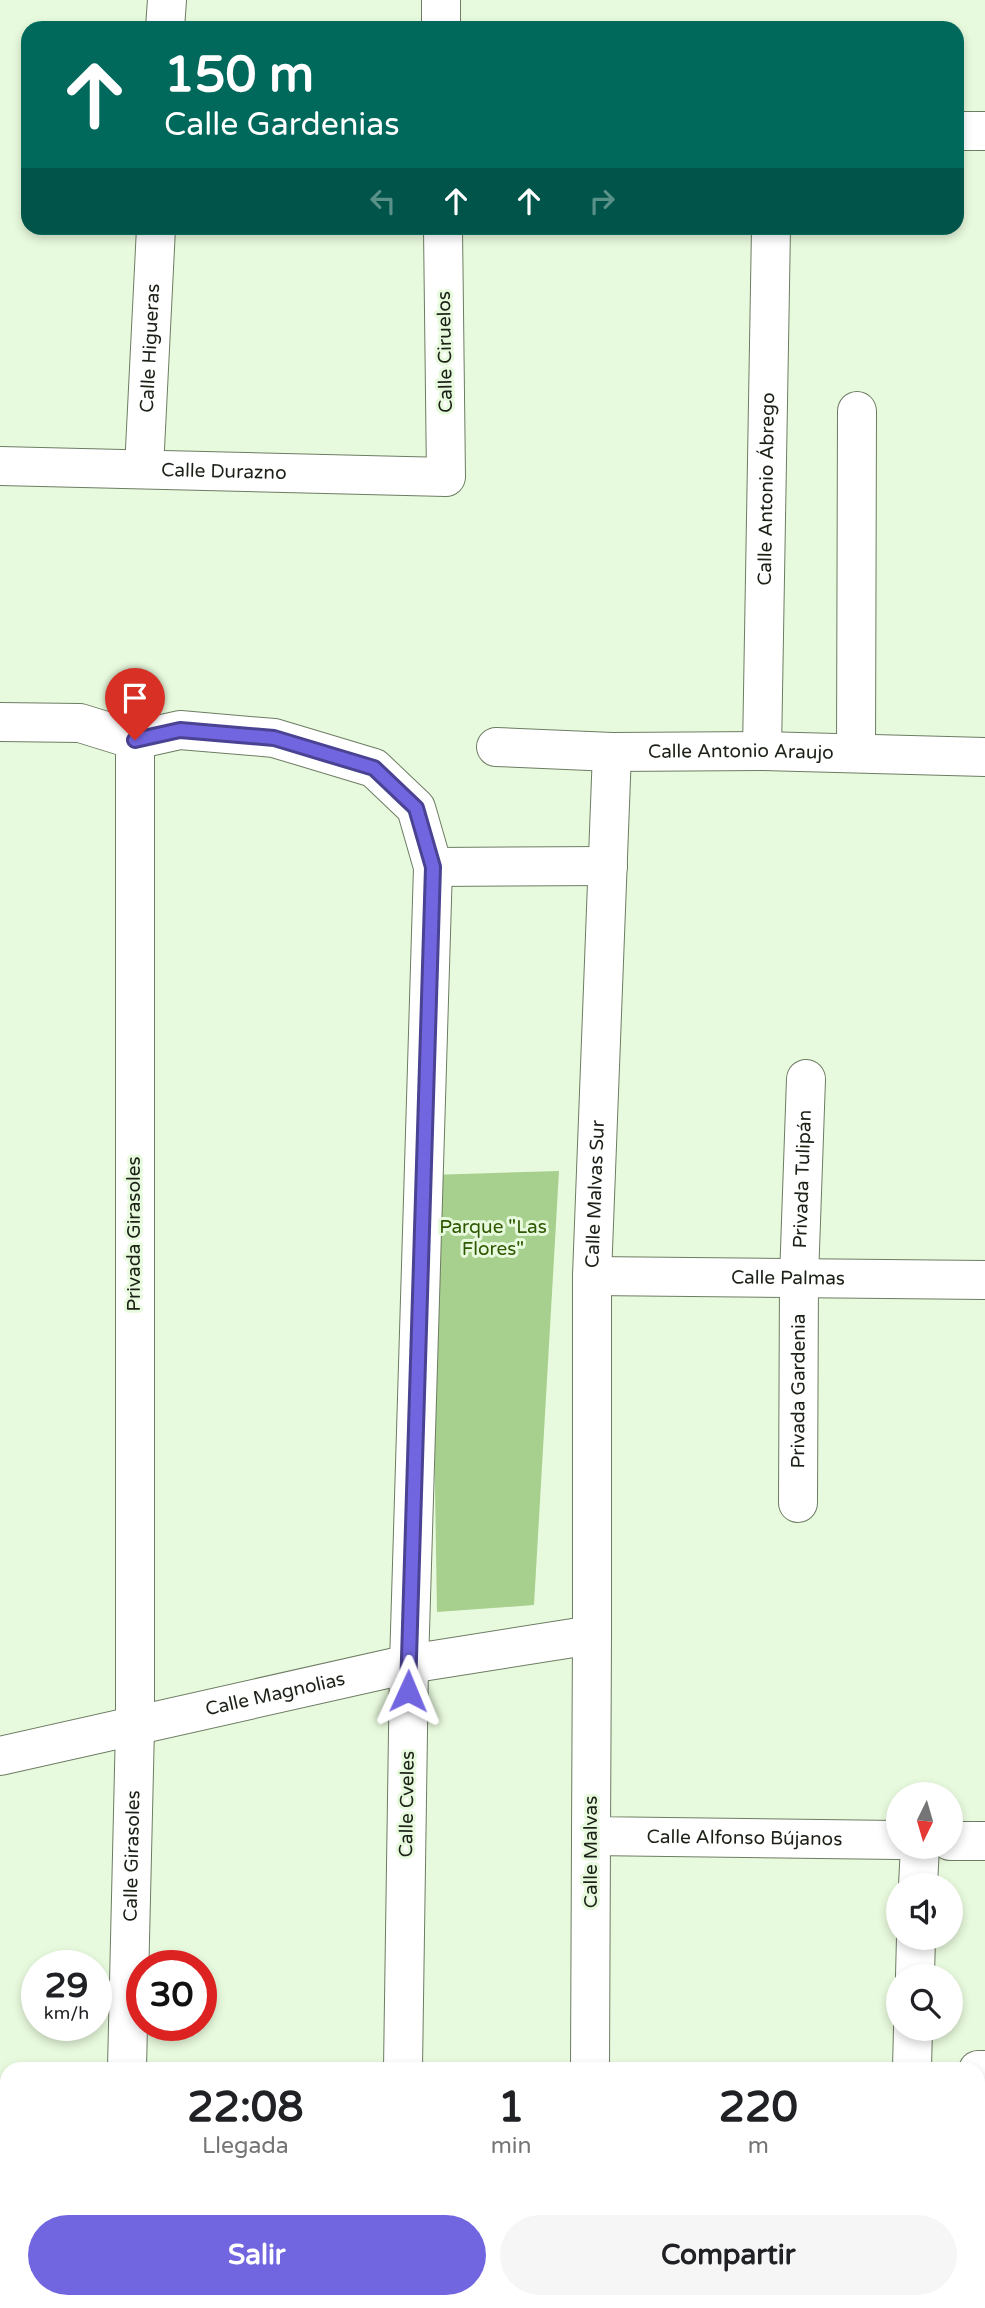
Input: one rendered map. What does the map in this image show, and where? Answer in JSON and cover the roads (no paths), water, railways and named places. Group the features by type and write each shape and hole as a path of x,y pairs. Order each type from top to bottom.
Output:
{"street":[{"path":"166,21 167,0"},
{"path":"441,0 441,21"},
{"path":"964,131 985,131"},
{"name":"Calle Higueras","path":"145,469 156,235"},
{"name":"Calle Ciruelos","path":"443,235 446,477"},
{"name":"Calle Antonio Ábrego","path":"762,751 771,235"},
{"path":"856,753 857,411"},
{"name":"Calle Durazno","path":"0,466 446,477"},
{"path":"0,722 80,723 135,740"},
{"name":"Calle Cveles","path":"135,740 180,730 274,738 374,768 416,808 433,867 409,1664 402,2062"},
{"name":"Privada Girasoles","path":"135,740 135,1727"},
{"name":"Calle Antonio Araujo","path":"496,747 612,752 762,751 985,757"},
{"name":"Calle Malvas Sur","path":"592,1635 592,1276 612,752"},
{"path":"433,867 607,866"},
{"name":"Privada Tulipán","path":"799,1278 806,1079"},
{"name":"Calle Palmas","path":"592,1276 985,1280"},
{"name":"Privada Gardenia","path":"798,1503 799,1278"},
{"name":"Calle Magnolias","path":"0,1756 409,1664 592,1635"},
{"name":"Calle Malvas","path":"590,2062 592,1635"},
{"name":"Calle Girasoles","path":"127,2062 135,1727"},
{"name":"Calle Alfonso Bújanos","path":"591,1836 886,1840"},
{"path":"963,1841 985,1841"},
{"path":"912,2062 913,2041"}],"park label":[{"name":"Parque \"Las Flores\"","path":"493,1238"}]}
